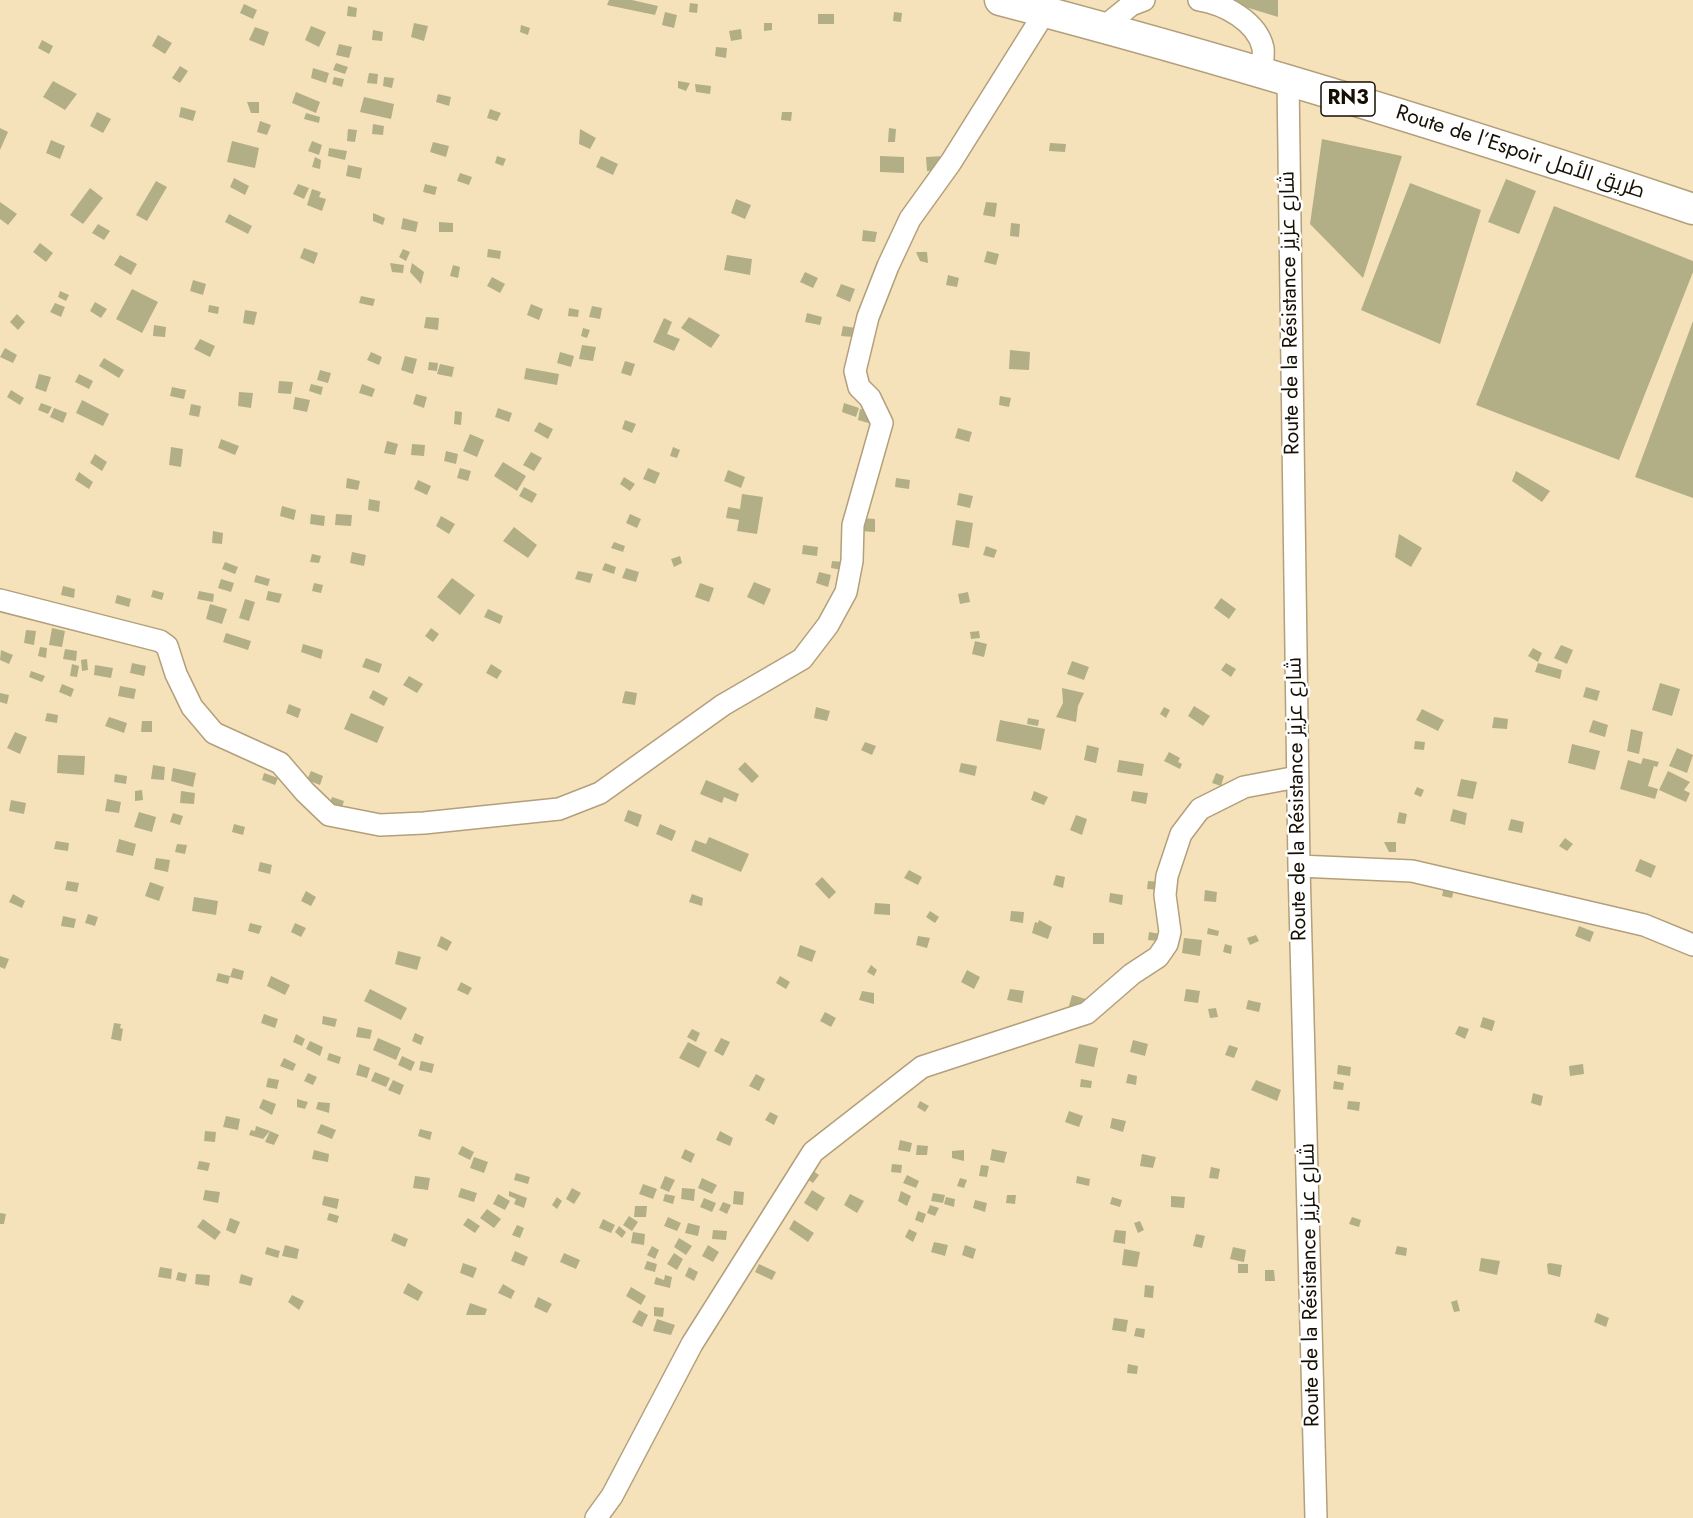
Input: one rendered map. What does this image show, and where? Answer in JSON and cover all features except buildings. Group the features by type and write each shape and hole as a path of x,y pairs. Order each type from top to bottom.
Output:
{"highway":[{"name":"Route de l’Espoir طريق الأمل","path":"1000,0 1275,76 1487,140 1693,209"}],"street":[{"path":"1104,27 1131,5 1144,0"},
{"name":"Route de la Résistance شارع عزيز","path":"1199,0 1231,11 1253,29 1275,76 1297,777 1316,1518"},
{"path":"0,600 160,641 167,646 176,674 192,707 214,733 280,763 304,792 329,815 380,825 424,823 559,809 600,793 723,705 802,659 828,625 846,592 854,525 882,423 870,398 859,387 855,371 868,317 910,219 951,162 1045,12"},
{"path":"596,1518 612,1496 692,1344 813,1152 922,1067 1087,1013 1132,974 1158,957 1167,944 1170,932 1165,895 1167,876 1181,834 1200,809 1244,787 1297,777"},
{"path":"1299,866 1412,871 1644,925 1693,945"}]}
